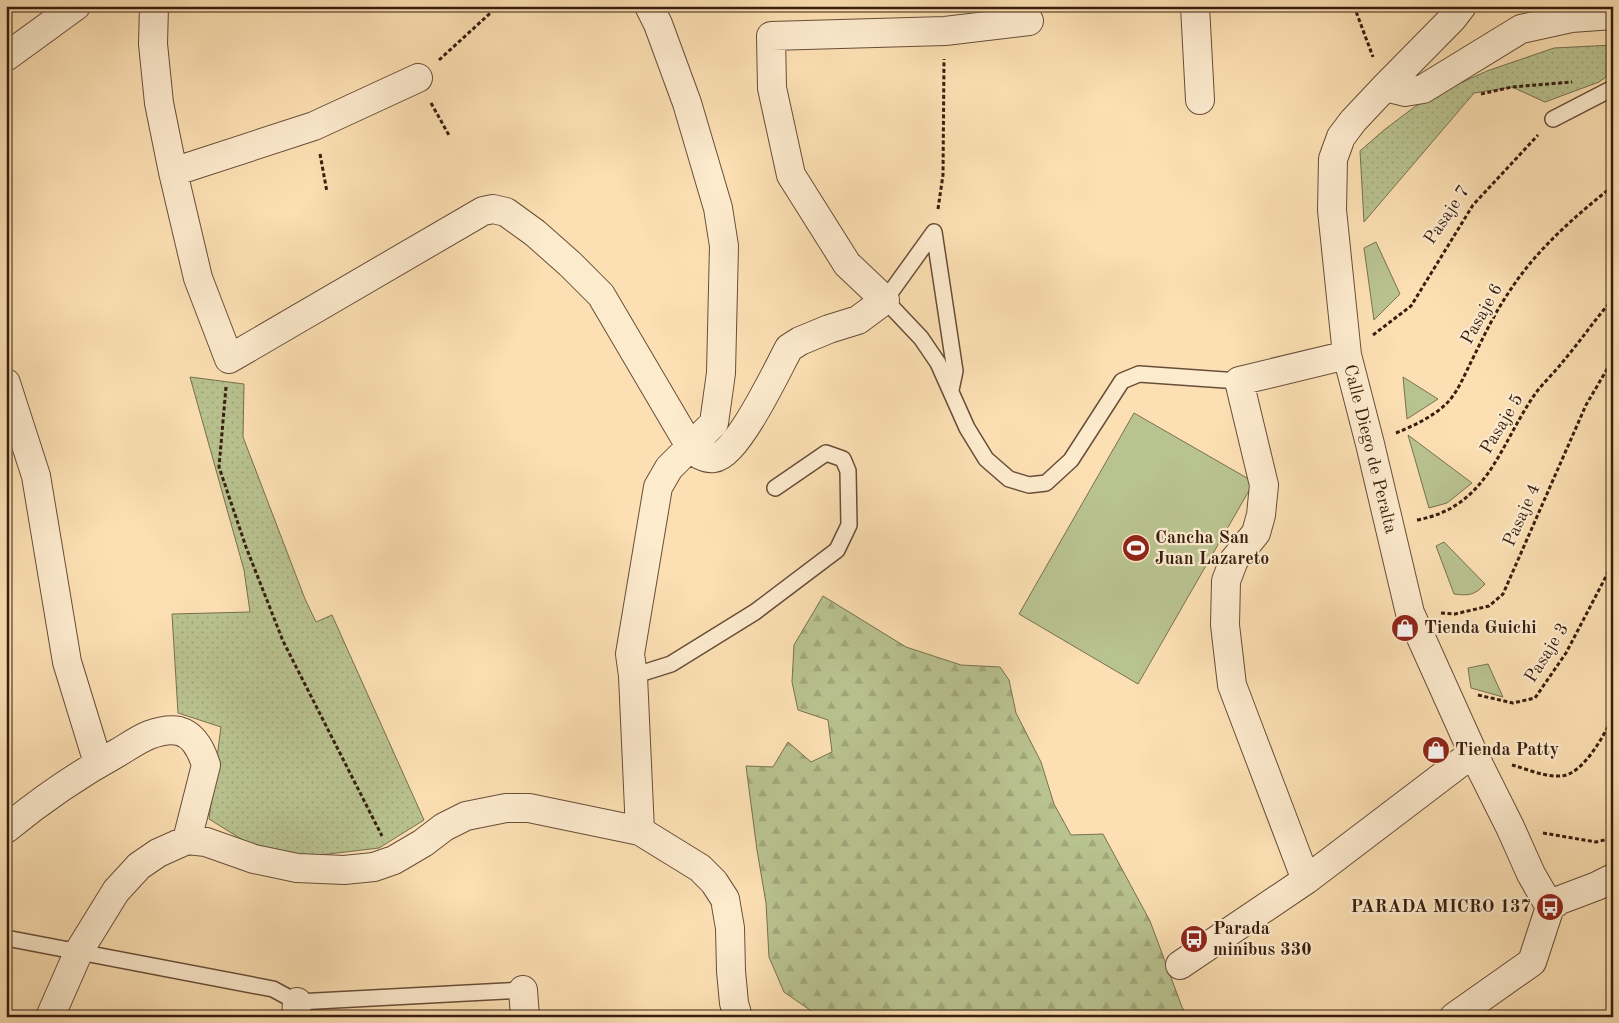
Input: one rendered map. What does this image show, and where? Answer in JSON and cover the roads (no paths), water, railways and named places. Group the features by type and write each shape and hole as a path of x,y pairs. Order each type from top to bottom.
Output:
{"street":[{"path":"6,57 76,6"},
{"path":"154,6 154,44 160,104 173,172 198,278 228,359 484,212 493,209 506,212 535,232 601,295 691,448 703,457 716,458 730,448 742,433 789,348 814,335 858,320 884,300 847,264 791,175 772,88 771,36 945,31 1029,21"},
{"path":"640,832 633,676 630,654 658,487 669,468 714,423 721,373 724,246 718,208 687,103 658,24 649,6"},
{"path":"1195,6 1200,100"},
{"name":"Calle Diego de Peralta","path":"1462,6 1452,19 1353,121 1341,137 1333,159 1332,210 1346,355 1370,444 1410,612 1473,753 1550,907"},
{"path":"1385,86 1404,92 1423,88 1521,29 1571,18 1613,15"},
{"path":"173,172 314,126 418,78"},
{"path":"1306,880 1232,685 1225,625 1226,581 1234,560 1256,533 1261,515 1264,485 1239,381 1346,355"},
{"path":"6,383 36,476 67,662 98,764"},
{"path":"6,829 26,812 98,764 150,735 168,731 179,731 188,735 196,744 206,765 187,840"},
{"path":"1180,965 1306,880 1473,753"},
{"path":"50,1017 79,951 116,891 139,866 158,853 187,840 206,842 254,859 297,868 344,870 374,867 394,860 423,843 444,827 466,816 506,808 529,808 640,832 700,868 714,882 725,899 730,928 734,1003 738,1017"},
{"path":"1454,1017 1532,962 1550,907 1560,900 1613,878"},
{"path":"523,990 525,1017"}],"lane":[{"path":"1553,119 1613,88"},
{"path":"951,390 955,371 934,232 884,300 921,338 938,363 967,428 986,459 1009,480 1030,485 1046,483 1071,460 1122,381 1139,374 1239,381"},
{"path":"633,676 671,664 755,612 837,550 849,525 848,471 843,459 826,452 775,488"},
{"path":"6,938 273,989 297,1010 523,990"}],"place":[{"name":"Cancha San Juan Lazareto","path":"1136,548"},
{"name":"Tienda Guichi","path":"1405,628"},
{"name":"Tienda Patty","path":"1436,750"},
{"name":"PARADA MICRO 137","path":"1550,907"},
{"name":"Parada minibus 330","path":"1194,939"}]}
